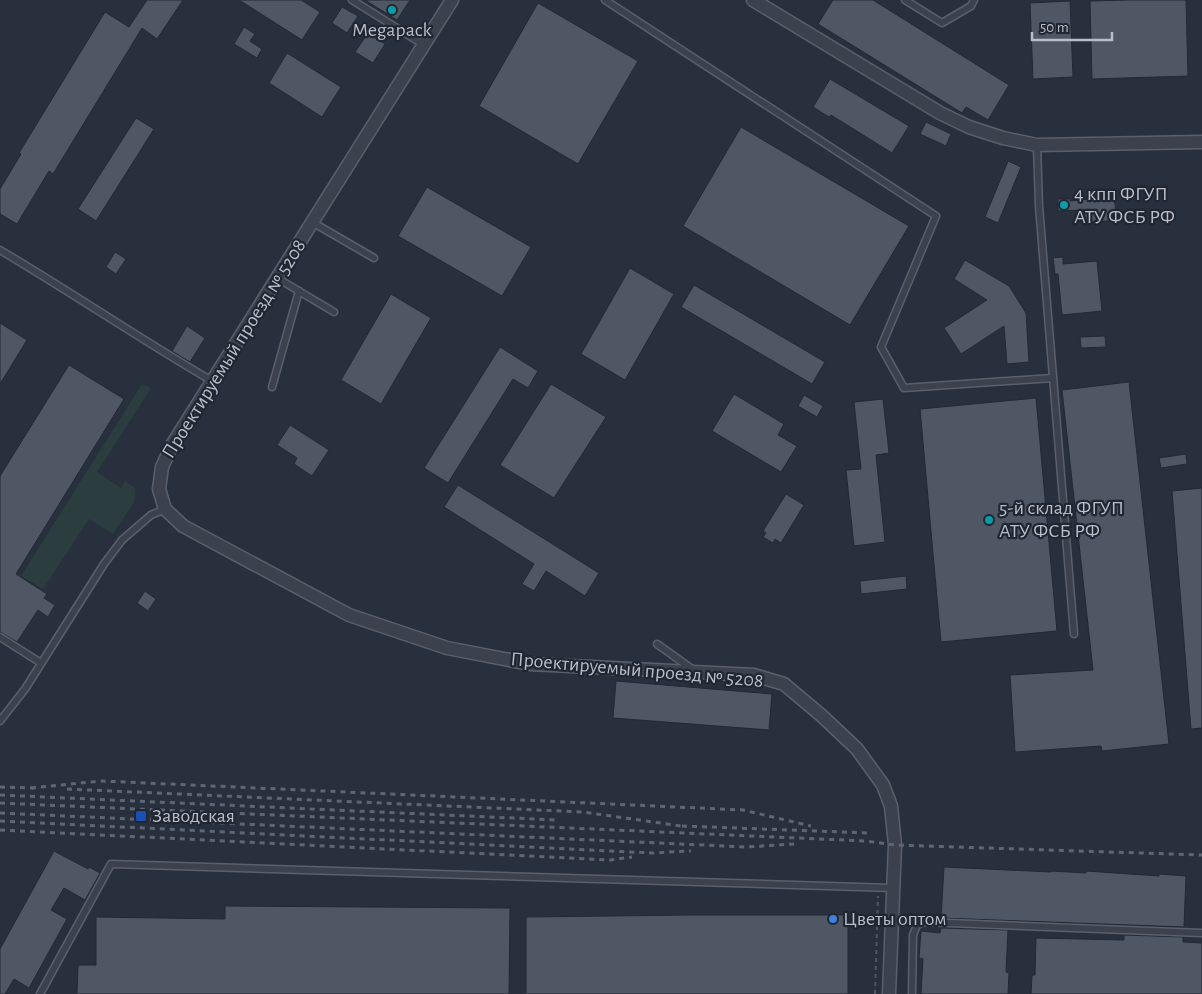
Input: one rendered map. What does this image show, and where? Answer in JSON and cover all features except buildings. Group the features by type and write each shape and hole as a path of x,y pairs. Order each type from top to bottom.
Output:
{"street":[{"name":"Проектируемый проезд № 5208","path":"452,0 172,445 162,467 159,490 165,509 183,526 349,615 447,648 530,664 754,675 784,684 822,716 857,750 884,785 891,806 895,845 889,994"},
{"path":"753,0 968,127 1003,138 1038,145 1202,142"}],"lane":[{"path":"352,0 424,45"},
{"path":"605,0 936,216 881,347 904,388 1053,378"},
{"path":"905,0 942,23 971,6 974,0"},
{"path":"1038,145 1039,206 1074,634"},
{"path":"312,222 374,258"},
{"path":"0,250 212,381"},
{"path":"277,278 334,312"},
{"path":"272,387 299,291"},
{"path":"0,722 25,689 122,540 150,515 165,509"},
{"path":"0,637 41,663"},
{"path":"657,644 696,672"},
{"path":"40,994 111,864 893,888"},
{"path":"912,994 913,935 917,925 924,922 1202,933"}],"path":[{"path":"875,994 879,887"}],"shaded area":[{"path":"142,384 151,388 97,472 121,488 125,481 135,488 134,502 113,534 89,519 43,589 21,576"}],"railway":[{"path":"31,788 102,781 743,810 811,826"},
{"path":"0,787 37,788"},
{"path":"67,789 583,812 681,826"},
{"path":"0,795 557,820"},
{"path":"0,803 866,841 895,845 1202,855"},
{"path":"0,813 746,847 794,844"},
{"path":"0,821 652,853 691,851"},
{"path":"682,826 869,833"},
{"path":"0,830 610,860 632,857"}],"place":[{"name":"Megapack","path":"392,10"},
{"name":"4 кпп ФГУП АТУ ФСБ РФ","path":"1064,205"},
{"name":"5-й склад ФГУП АТУ ФСБ РФ","path":"989,520"},
{"name":"Заводская","path":"141,816"},
{"name":"Цветы оптом","path":"833,919"}]}
